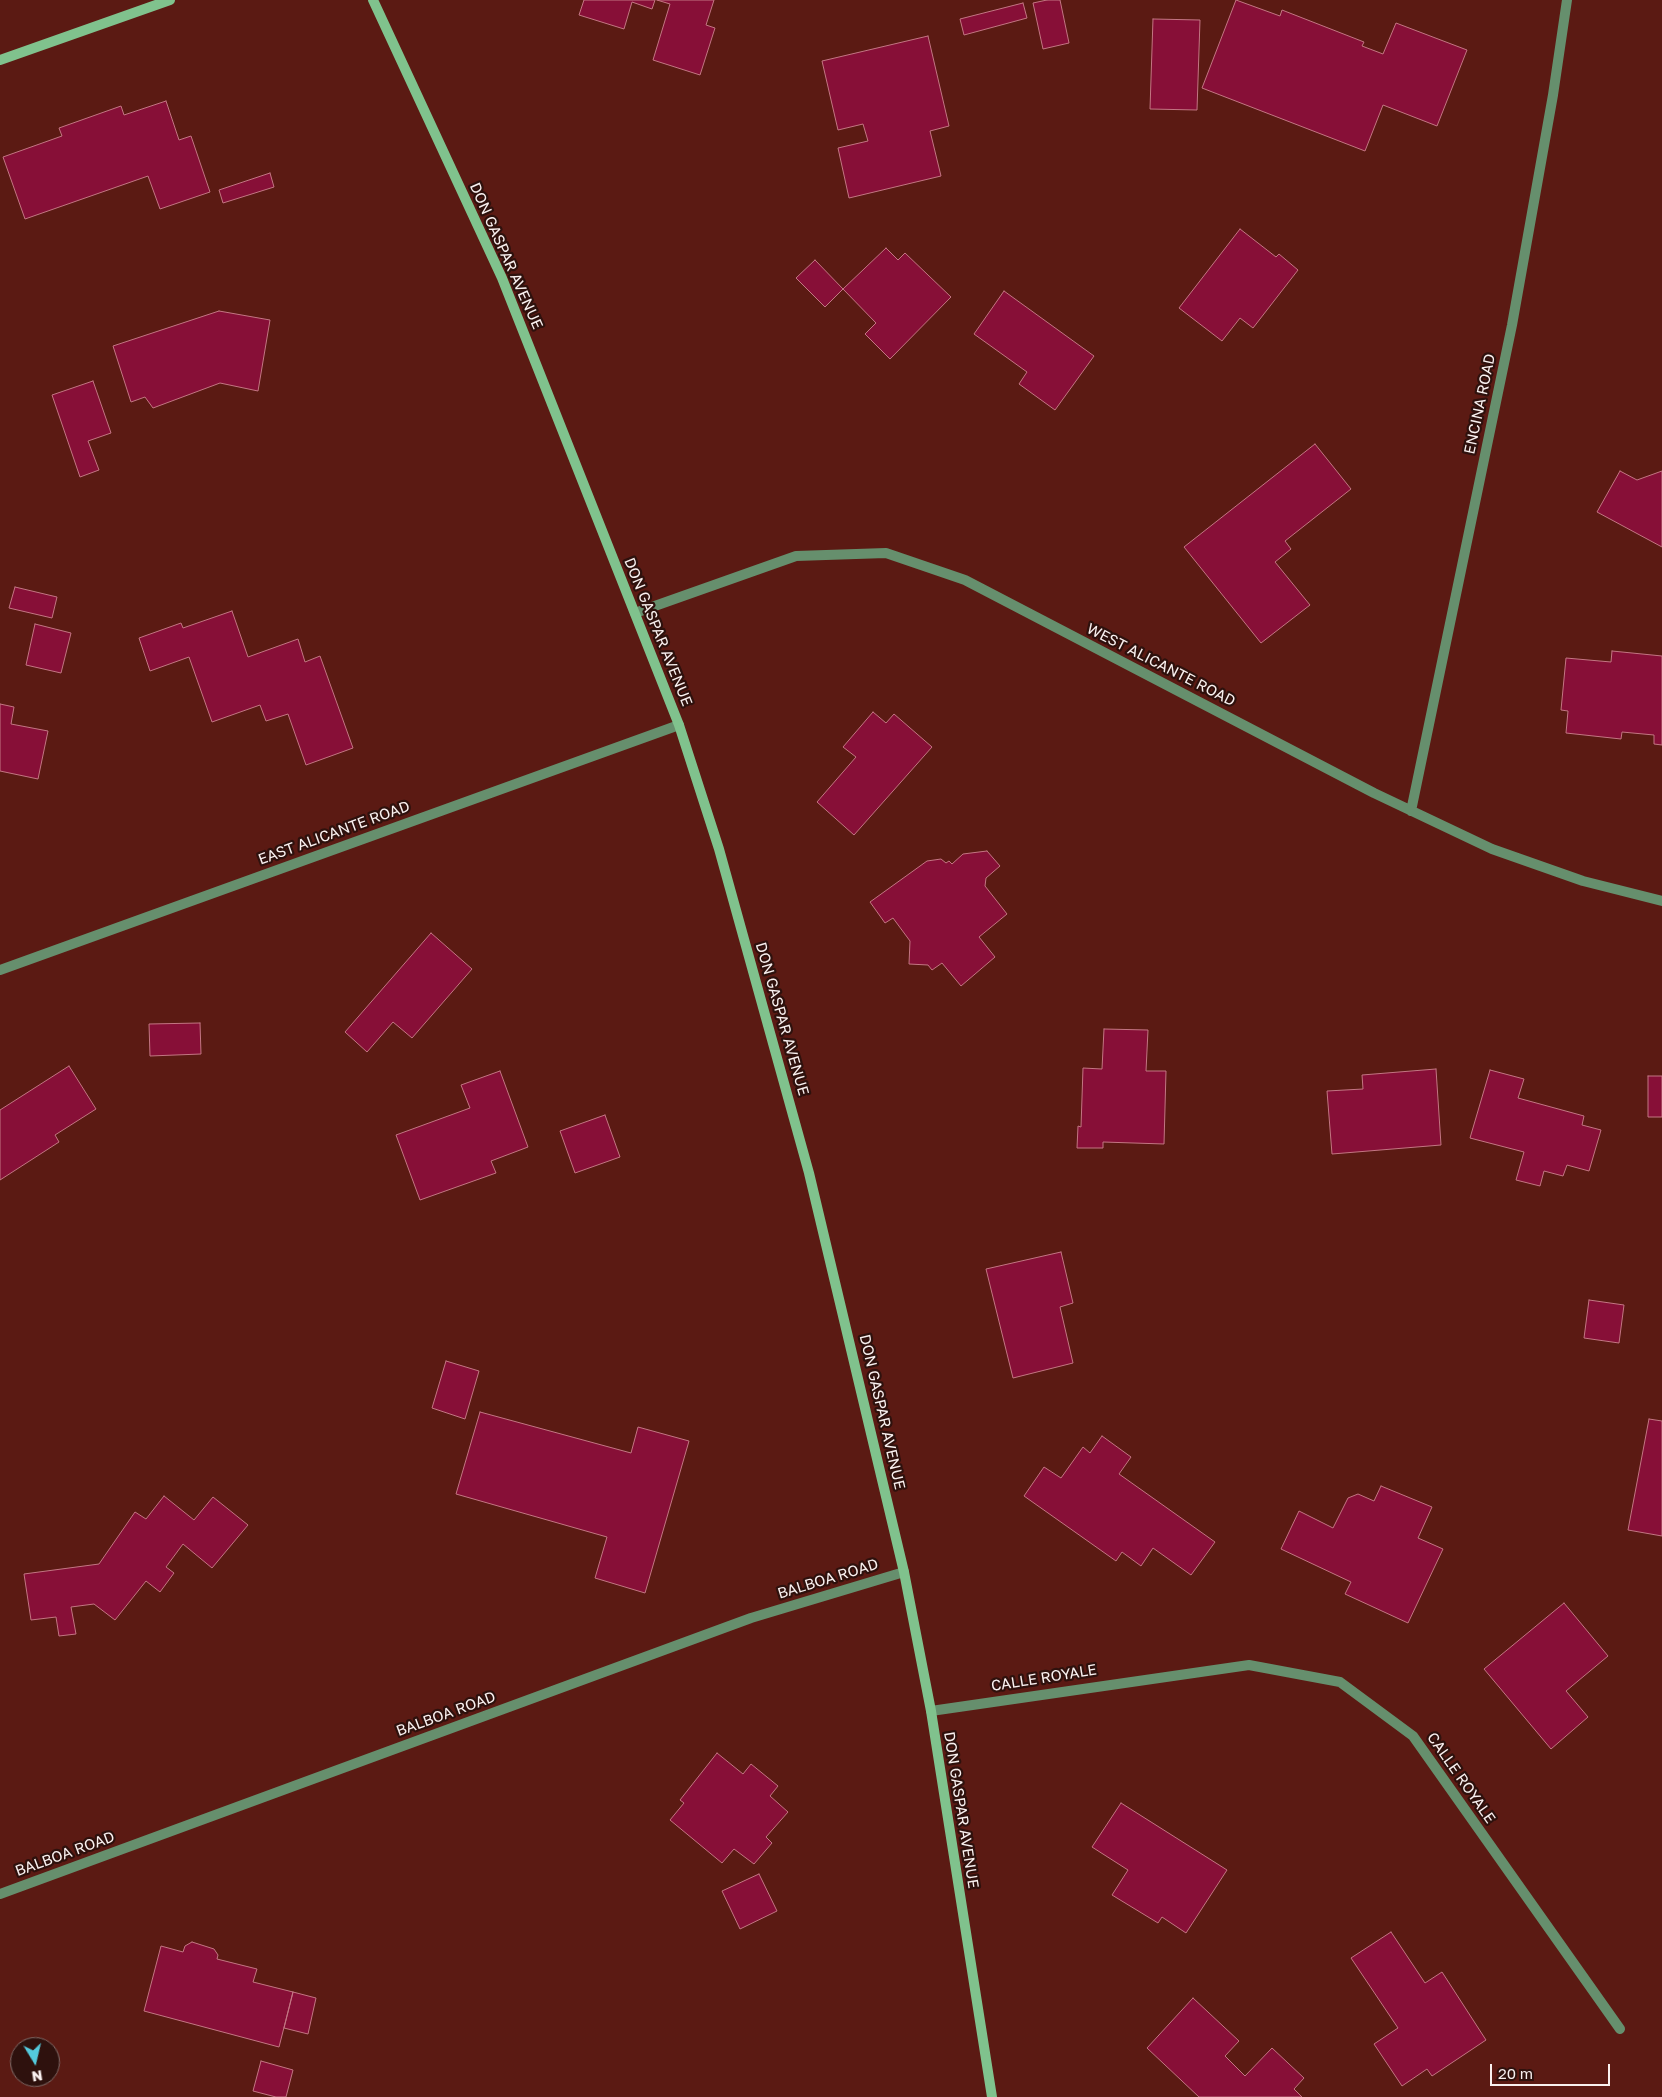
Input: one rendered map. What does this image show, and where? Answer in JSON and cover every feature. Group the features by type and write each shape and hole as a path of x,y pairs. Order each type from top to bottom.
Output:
{"street":[{"path":"0,60 170,0"},
{"name":"DON GASPAR AVENUE","path":"372,0 502,278 679,725 719,848 809,1172 904,1572 931,1711 992,2097"},
{"name":"ENCINA ROAD","path":"1411,811 1512,325 1553,95 1567,0"},
{"name":"WEST ALICANTE ROAD","path":"635,613 796,556 886,553 965,580 1411,811 1492,849 1583,881 1662,901"},
{"name":"EAST ALICANTE ROAD","path":"0,970 679,725"},
{"name":"BALBOA ROAD","path":"0,1894 751,1618 904,1572"},
{"name":"CALLE ROYALE","path":"931,1711 1248,1665 1340,1682 1414,1736 1620,2029"}],"building":[{"path":"584,0 655,0 652,9 632,2 624,29 579,15"},
{"path":"657,0 714,0 706,25 715,28 700,75 653,60 670,4"},
{"path":"1060,0 1069,43 1043,49 1033,3"},
{"path":"1236,0 1280,16 1282,10 1364,42 1362,46 1383,54 1396,23 1467,50 1437,126 1383,105 1365,151 1202,88"},
{"path":"1023,3 1027,18 964,35 960,19"},
{"path":"1153,19 1200,20 1197,110 1150,109"},
{"path":"928,36 949,126 930,131 941,176 849,198 838,148 868,141 863,124 838,130 822,61"},
{"path":"166,101 179,140 191,136 210,192 160,209 148,176 25,219 3,157 62,136 59,128 121,106 124,115"},
{"path":"270,173 274,187 223,203 219,190"},
{"path":"1240,229 1276,257 1279,254 1298,270 1253,328 1240,318 1222,341 1179,308"},
{"path":"886,248 898,260 905,253 951,297 890,359 865,334 876,323 843,289"},
{"path":"815,260 843,289 825,307 796,278"},
{"path":"1004,291 1094,356 1055,410 1019,384 1027,372 974,334"},
{"path":"219,311 270,320 258,391 220,383 153,408 145,397 131,402 113,346"},
{"path":"93,381 111,433 88,441 99,470 80,477 52,395"},
{"path":"1315,444 1351,489 1285,541 1291,549 1275,562 1310,605 1261,643 1184,547"},
{"path":"1620,471 1637,480 1662,471 1662,547 1597,512"},
{"path":"15,587 57,597 52,618 9,608"},
{"path":"232,611 248,657 298,639 305,662 320,656 353,748 306,765 288,714 266,721 260,705 212,722 189,657 150,671 139,638 181,623 183,628"},
{"path":"35,624 71,633 61,673 26,665"},
{"path":"1612,651 1662,656 1662,745 1654,744 1654,735 1622,732 1621,739 1566,733 1568,711 1561,710 1566,658 1611,662"},
{"path":"0,704 14,707 11,724 48,731 38,779 0,771"},
{"path":"873,712 886,723 894,714 932,747 854,835 817,802 856,757 843,747"},
{"path":"987,851 1000,866 986,878 985,886 1007,914 979,937 995,957 961,986 942,963 932,970 928,965 909,964 910,941 893,918 885,923 870,902 927,861 941,859 946,863 949,861 952,864 963,854"},
{"path":"431,933 472,969 412,1038 393,1022 367,1052 345,1032"},
{"path":"200,1023 201,1054 150,1056 149,1024"},
{"path":"1104,1029 1148,1030 1146,1071 1166,1071 1164,1144 1103,1142 1103,1148 1077,1148 1078,1126 1081,1127 1083,1068 1102,1069"},
{"path":"69,1066 96,1109 55,1135 59,1142 0,1180 0,1110"},
{"path":"1436,1069 1441,1145 1332,1154 1327,1091 1363,1089 1362,1075"},
{"path":"1490,1070 1524,1079 1518,1098 1584,1116 1582,1125 1601,1130 1589,1171 1567,1165 1563,1176 1544,1171 1540,1186 1516,1180 1524,1152 1470,1138"},
{"path":"500,1071 528,1147 491,1161 496,1173 420,1200 396,1135 470,1108 461,1085"},
{"path":"1648,1076 1662,1076 1662,1117 1648,1117"},
{"path":"605,1115 620,1157 575,1173 560,1131"},
{"path":"1061,1252 1073,1303 1060,1307 1073,1363 1013,1378 986,1269"},
{"path":"1589,1300 1624,1305 1619,1343 1584,1338"},
{"path":"446,1361 479,1371 465,1419 432,1408"},
{"path":"480,1412 631,1453 638,1427 689,1441 645,1593 595,1578 607,1537 456,1494"},
{"path":"1649,1419 1662,1421 1662,1536 1628,1530"},
{"path":"1102,1436 1131,1457 1119,1474 1215,1542 1191,1575 1153,1548 1141,1566 1122,1552 1116,1561 1024,1496 1044,1467 1061,1478 1083,1447 1090,1453"},
{"path":"1381,1486 1432,1507 1418,1538 1443,1549 1408,1623 1345,1594 1351,1582 1281,1549 1299,1511 1333,1528 1348,1498 1358,1494 1374,1501"},
{"path":"164,1496 194,1520 213,1497 248,1525 212,1568 183,1544 166,1567 174,1573 160,1592 146,1581 115,1620 94,1604 71,1607 76,1634 59,1636 56,1617 31,1620 24,1574 99,1564 135,1512 146,1519"},
{"path":"1564,1603 1608,1656 1566,1691 1588,1717 1551,1749 1484,1669"},
{"path":"717,1753 743,1774 751,1764 778,1786 770,1796 788,1812 766,1837 772,1843 754,1864 734,1849 722,1863 670,1820 684,1803 680,1800"},
{"path":"1121,1803 1227,1870 1186,1933 1162,1917 1158,1923 1112,1895 1128,1870 1092,1847"},
{"path":"759,1874 777,1911 740,1929 722,1891"},
{"path":"1391,1932 1425,1983 1442,1972 1486,2040 1432,2076 1427,2069 1402,2086 1374,2044 1398,2028 1351,1958"},
{"path":"192,1942 214,1949 218,1955 217,1959 257,1969 253,1982 293,1992 279,2047 144,2011 161,1946 183,1952 185,1946"},
{"path":"293,1992 316,1998 308,2034 284,2028"},
{"path":"1193,1998 1239,2041 1225,2056 1245,2076 1272,2048 1304,2078 1294,2089 1302,2097 1199,2097 1147,2048"},
{"path":"261,2061 293,2070 286,2097 276,2097 253,2091"}]}
